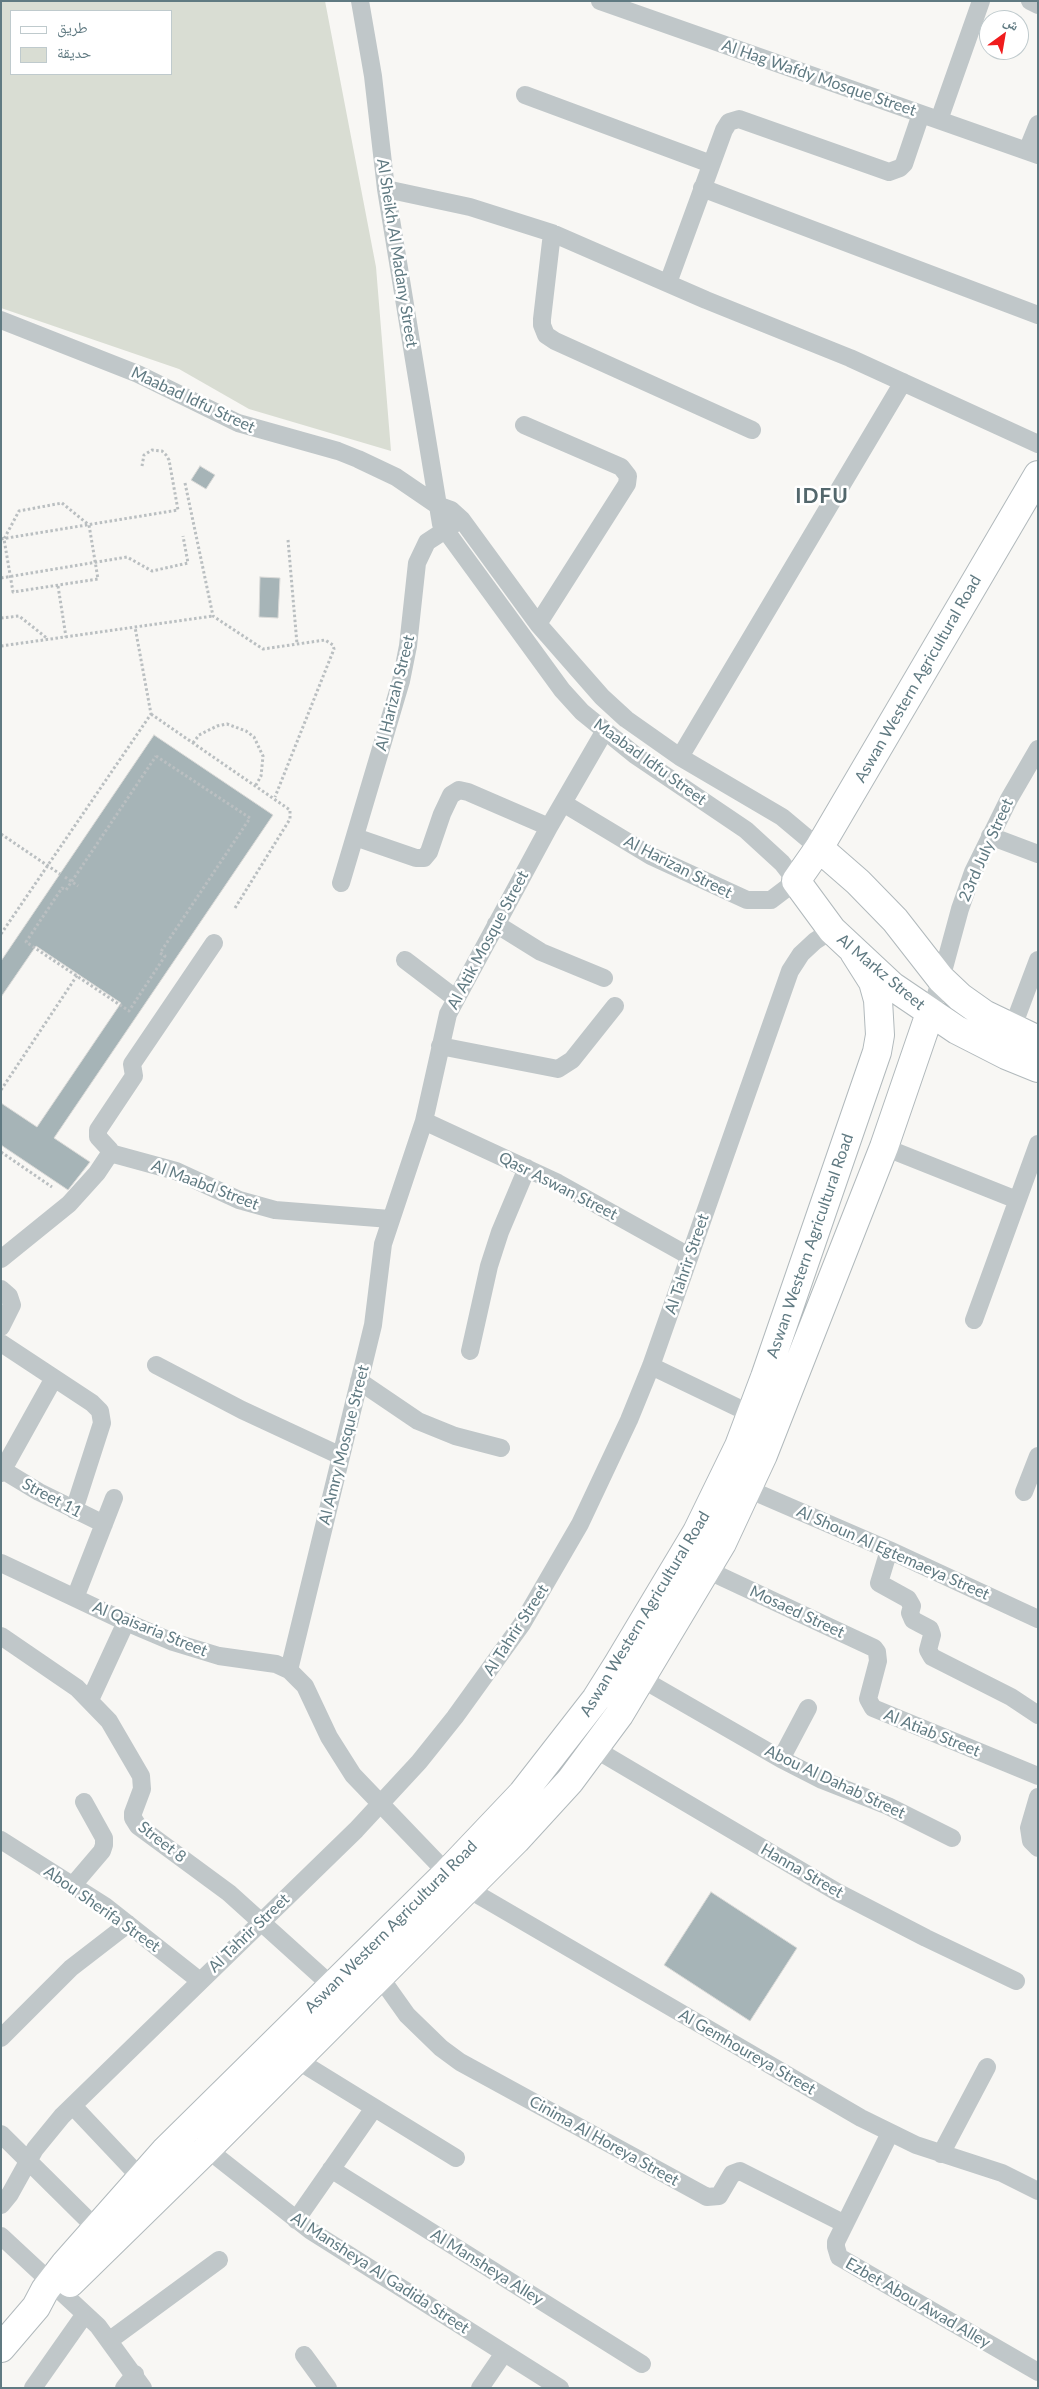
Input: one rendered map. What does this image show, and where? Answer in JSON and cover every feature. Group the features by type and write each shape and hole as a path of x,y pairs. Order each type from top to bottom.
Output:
{"main road":[{"name":"Aswan Western Agricultural Road","path":"796,881 819,848 1038,475"},
{"name":"Al Markz Street","path":"819,848 858,882 895,920 941,979 960,997 1012,1030 1038,1040"},
{"name":"Al Markz Street","path":"796,881 832,930 892,986 930,1013 982,1043 1038,1068"},
{"name":"Aswan Western Agricultural Road","path":"56,2286 96,2228 140,2177 196,2119 447,1872 522,1794 596,1699 697,1532 723,1479 751,1414 877,1052 880,1026 878,1000 873,982 854,952"},
{"name":"Aswan Western Agricultural Road","path":"1,2348 56,2286 208,2149 468,1889 543,1811 595,1749 619,1715 707,1570 748,1489 884,1147 930,1013"},
{"path":"596,1699 619,1715"}],"street":[{"name":"Al Sheikh Al Madany Street","path":"360,1 373,76 386,189 437,505"},
{"name":"Al Hag Wafdy Mosque Street","path":"600,1 1032,153"},
{"path":"939,120 981,1"},
{"path":"1030,1 1038,5"},
{"path":"524,95 711,164"},
{"path":"668,283 726,125 734,119 739,119 883,171 900,168 907,158 921,114"},
{"path":"1032,153 1038,124"},
{"path":"702,188 1038,315"},
{"path":"386,189 470,207 552,233 850,358 1038,444"},
{"path":"552,233 542,319 546,335 752,430"},
{"name":"Maabad Idfu Street","path":"1,320 138,374 238,423 358,459 396,478 437,505 451,510 462,520 538,624 602,697 626,719 680,757 782,818 819,848"},
{"path":"680,757 903,382"},
{"path":"524,425 621,467 628,476 627,484 538,624"},
{"name":"Maabad Idfu Street","path":"437,505 439,518 444,530 562,690 604,732 666,777 746,830 782,863 796,881"},
{"name":"Al Harizah Street","path":"340,883 401,681 409,637 417,563 427,542 462,520"},
{"name":"Al Atik Mosque Street","path":"390,1219 408,1173 424,1121 440,1046 455,998 549,827 604,732"},
{"name":"23rd July Street","path":"930,1013 960,909 990,836 1035,759"},
{"path":"355,836 416,858 424,858 429,852 451,795 459,790 468,792 549,827"},
{"name":"Al Harizan Street","path":"563,803 651,856 747,900 771,900 796,881"},
{"path":"990,836 1038,854"},
{"path":"496,924 541,952 604,978"},
{"name":"Al Tahrir Street","path":"1,2205 10,2194 44,2138 73,2106 380,1805 455,1718 522,1624 553,1574 606,1472 651,1366 790,971 808,948 832,930"},
{"path":"1,1259 70,1204 110,1153 109,1147 98,1137 98,1130 134,1076 132,1064 214,942"},
{"path":"406,960 455,998"},
{"path":"1012,1030 1038,960"},
{"path":"440,1046 558,1069 572,1060 615,1006"},
{"name":"Qasr Aswan Street","path":"424,1121 528,1168 689,1256"},
{"path":"974,1320 1038,1144"},
{"path":"884,1147 1017,1200"},
{"name":"Al Maabd Street","path":"110,1153 176,1171 239,1200 275,1210 390,1219"},
{"path":"470,1351 489,1266 500,1232 528,1168"},
{"name":"Al Amry Mosque Street","path":"289,1670 373,1325 383,1244 390,1219"},
{"path":"1,1288 9,1296 12,1305 1,1327"},
{"path":"1,1343 92,1403 102,1417 102,1423 74,1510"},
{"path":"156,1365 242,1410 341,1456"},
{"path":"651,1366 751,1414"},
{"path":"2,1471 54,1378"},
{"path":"359,1381 418,1421 455,1436 501,1448"},
{"path":"1024,1492 1038,1456"},
{"name":"Street 11","path":"2,1471 104,1524"},
{"name":"Al Shoun Al Egtemaeya Street","path":"748,1489 889,1550 1038,1619"},
{"path":"75,1598 114,1498"},
{"path":"889,1550 879,1576 879,1584 908,1599 912,1606 910,1613 914,1620 930,1629 932,1635 928,1650 932,1657 1011,1696 1038,1715"},
{"name":"Al Qaisaria Street","path":"1,1563 126,1622 197,1650 218,1656 276,1664 289,1670 305,1686 340,1756 380,1805 447,1872 468,1889"},
{"name":"Mosaed Street","path":"707,1570 869,1645 877,1652 878,1662"},
{"path":"90,1700 126,1622"},
{"name":"Street 8","path":"1,1636 62,1677 90,1700 116,1732 141,1776 142,1789 133,1813 133,1818 138,1826 230,1893 332,1986"},
{"name":"Al Atiab Street","path":"878,1662 868,1694 869,1704 873,1708 1038,1776"},
{"name":"Abou Al Dahab Street","path":"642,1678 781,1759 822,1780 896,1809 952,1838"},
{"path":"781,1759 808,1708"},
{"name":"Hanna Street","path":"595,1749 837,1892 926,1938 1016,1981"},
{"path":"1038,1797 1029,1828 1031,1841 1038,1848"},
{"path":"73,1885 102,1851 104,1844 104,1838 84,1802"},
{"name":"Abou Sherifa Street","path":"1,1840 73,1885 128,1924 200,1981"},
{"name":"Al Gemhoureya Street","path":"468,1889 829,2101 890,2133 941,2154 1002,2173 1038,2190"},
{"path":"1,2038 71,1968 128,1924"},
{"name":"Cinima Al Horeya Street","path":"380,1976 418,2026 460,2062 707,2197 719,2196 732,2174 740,2171 845,2224"},
{"path":"297,2060 456,2158"},
{"path":"941,2154 987,2067"},
{"path":"73,2106 140,2177"},
{"path":"296,2220 374,2108"},
{"name":"Ezbet Abou Awad Alley","path":"890,2133 845,2224 836,2247 839,2257 1038,2372"},
{"path":"1,2134 96,2228"},
{"name":"Al Mansheya Al Gadida Street","path":"208,2149 296,2220 560,2388"},
{"name":"Al Mansheya Alley","path":"331,2169 642,2364"},
{"path":"1,2236 56,2286 110,2340 134,2383"},
{"path":"110,2340 218,2260"},
{"path":"33,2388 85,2314"},
{"path":"480,2388 504,2353"},
{"path":"304,2356 328,2388"}],"path":[{"path":"2,539 178,510 169,460 166,455 162,451 152,450 144,455 142,466"},
{"path":"185,483 213,616"},
{"path":"62,503 89,525 98,579 12,592 2,539 19,511 62,503"},
{"path":"1,578 127,556 152,571 188,563 183,536"},
{"path":"288,540 297,644"},
{"path":"58,586 66,637"},
{"path":"1,618 18,616 48,639"},
{"path":"1,646 213,616 263,649 325,640 331,642 334,649 274,797"},
{"path":"135,627 151,714 288,806 291,816 235,908"},
{"path":"1,934 151,714"},
{"path":"193,743 203,732 217,726 227,724 246,730 254,737 263,756 261,776 256,785"},
{"path":"156,756 250,818 160,953 165,956 129,1011 26,942 62,888 66,890 72,882 156,756"},
{"path":"1,834 60,874"},
{"path":"65,878 78,886"},
{"path":"1,1090 77,975"},
{"path":"1,1152 52,1187"}],"green space":[{"path":"1,1 325,1 376,267 391,451 249,409 179,369 1,308"}],"building":[{"path":"200,466 215,475 206,489 191,480"},
{"path":"260,577 280,578 278,618 259,617"},
{"path":"154,735 273,815 54,1138 90,1162 68,1190 1,1145 1,1103 37,1127 121,1003 36,946 1,997 1,961"},
{"path":"711,1892 797,1948 750,2021 664,1965"}],"district":[{"name":"IDFU","path":"822,496"}]}
